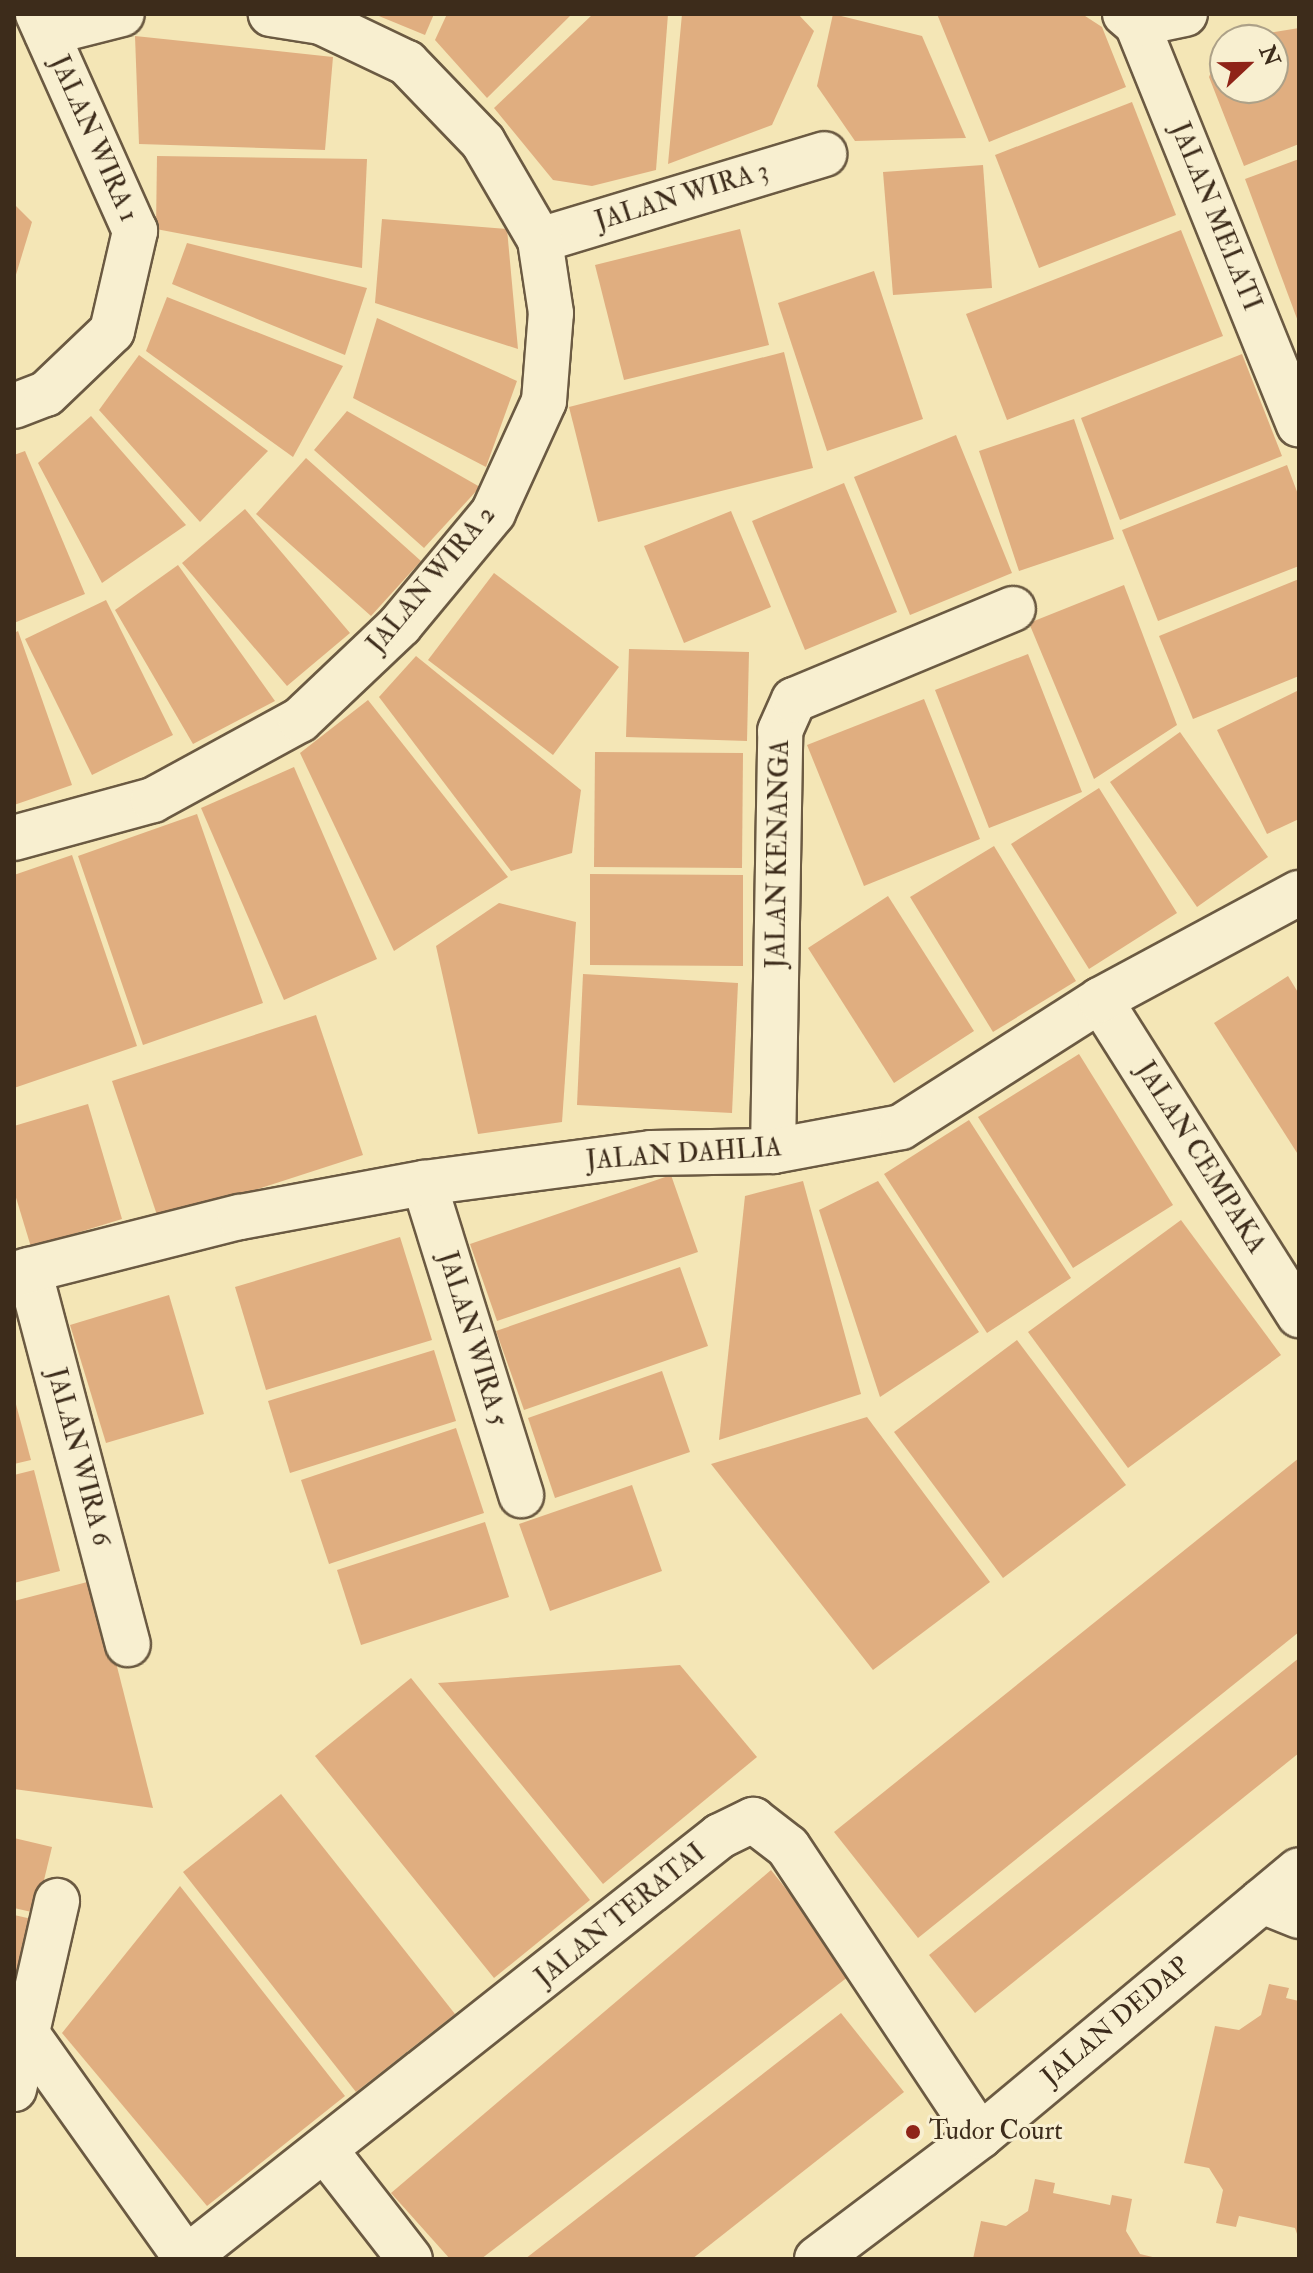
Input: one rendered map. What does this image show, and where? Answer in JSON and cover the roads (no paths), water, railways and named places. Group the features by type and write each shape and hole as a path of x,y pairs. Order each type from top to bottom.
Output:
{"street":[{"path":"42,23 122,14"},
{"name":"JALAN WIRA 2","path":"14,838 153,800 300,720 400,625 493,513 544,401 551,313 540,240 483,142 407,63 321,22 271,14"},
{"path":"1131,19 1185,14"},
{"name":"JALAN MELATI","path":"1131,19 1299,425"},
{"name":"JALAN WIRA 1","path":"14,406 46,394 112,331 135,231 42,23"},
{"name":"JALAN WIRA 3","path":"540,240 824,154"},
{"name":"JALAN KENANGA","path":"773,1151 780,731 794,700 1013,609"},
{"name":"JALAN DAHLIA","path":"21,1272 240,1217 424,1183 651,1153 773,1151 901,1127 1100,1000 1299,893"},
{"name":"JALAN CEMPAKA","path":"1100,1000 1299,1315"},
{"name":"JALAN WIRA 5","path":"424,1183 521,1495"},
{"name":"JALAN WIRA 6","path":"21,1272 128,1644"},
{"name":"JALAN TERATAI","path":"185,2259 720,1836 753,1820 788,1847 980,2136"},
{"name":"JALAN DEDAP","path":"817,2259 1280,1909 1299,1870"},
{"path":"14,2089 57,1901"},
{"path":"27,2034 185,2259"},
{"path":"325,2150 410,2259"}],"place":[{"name":"Tudor Court","path":"913,2132"}]}
